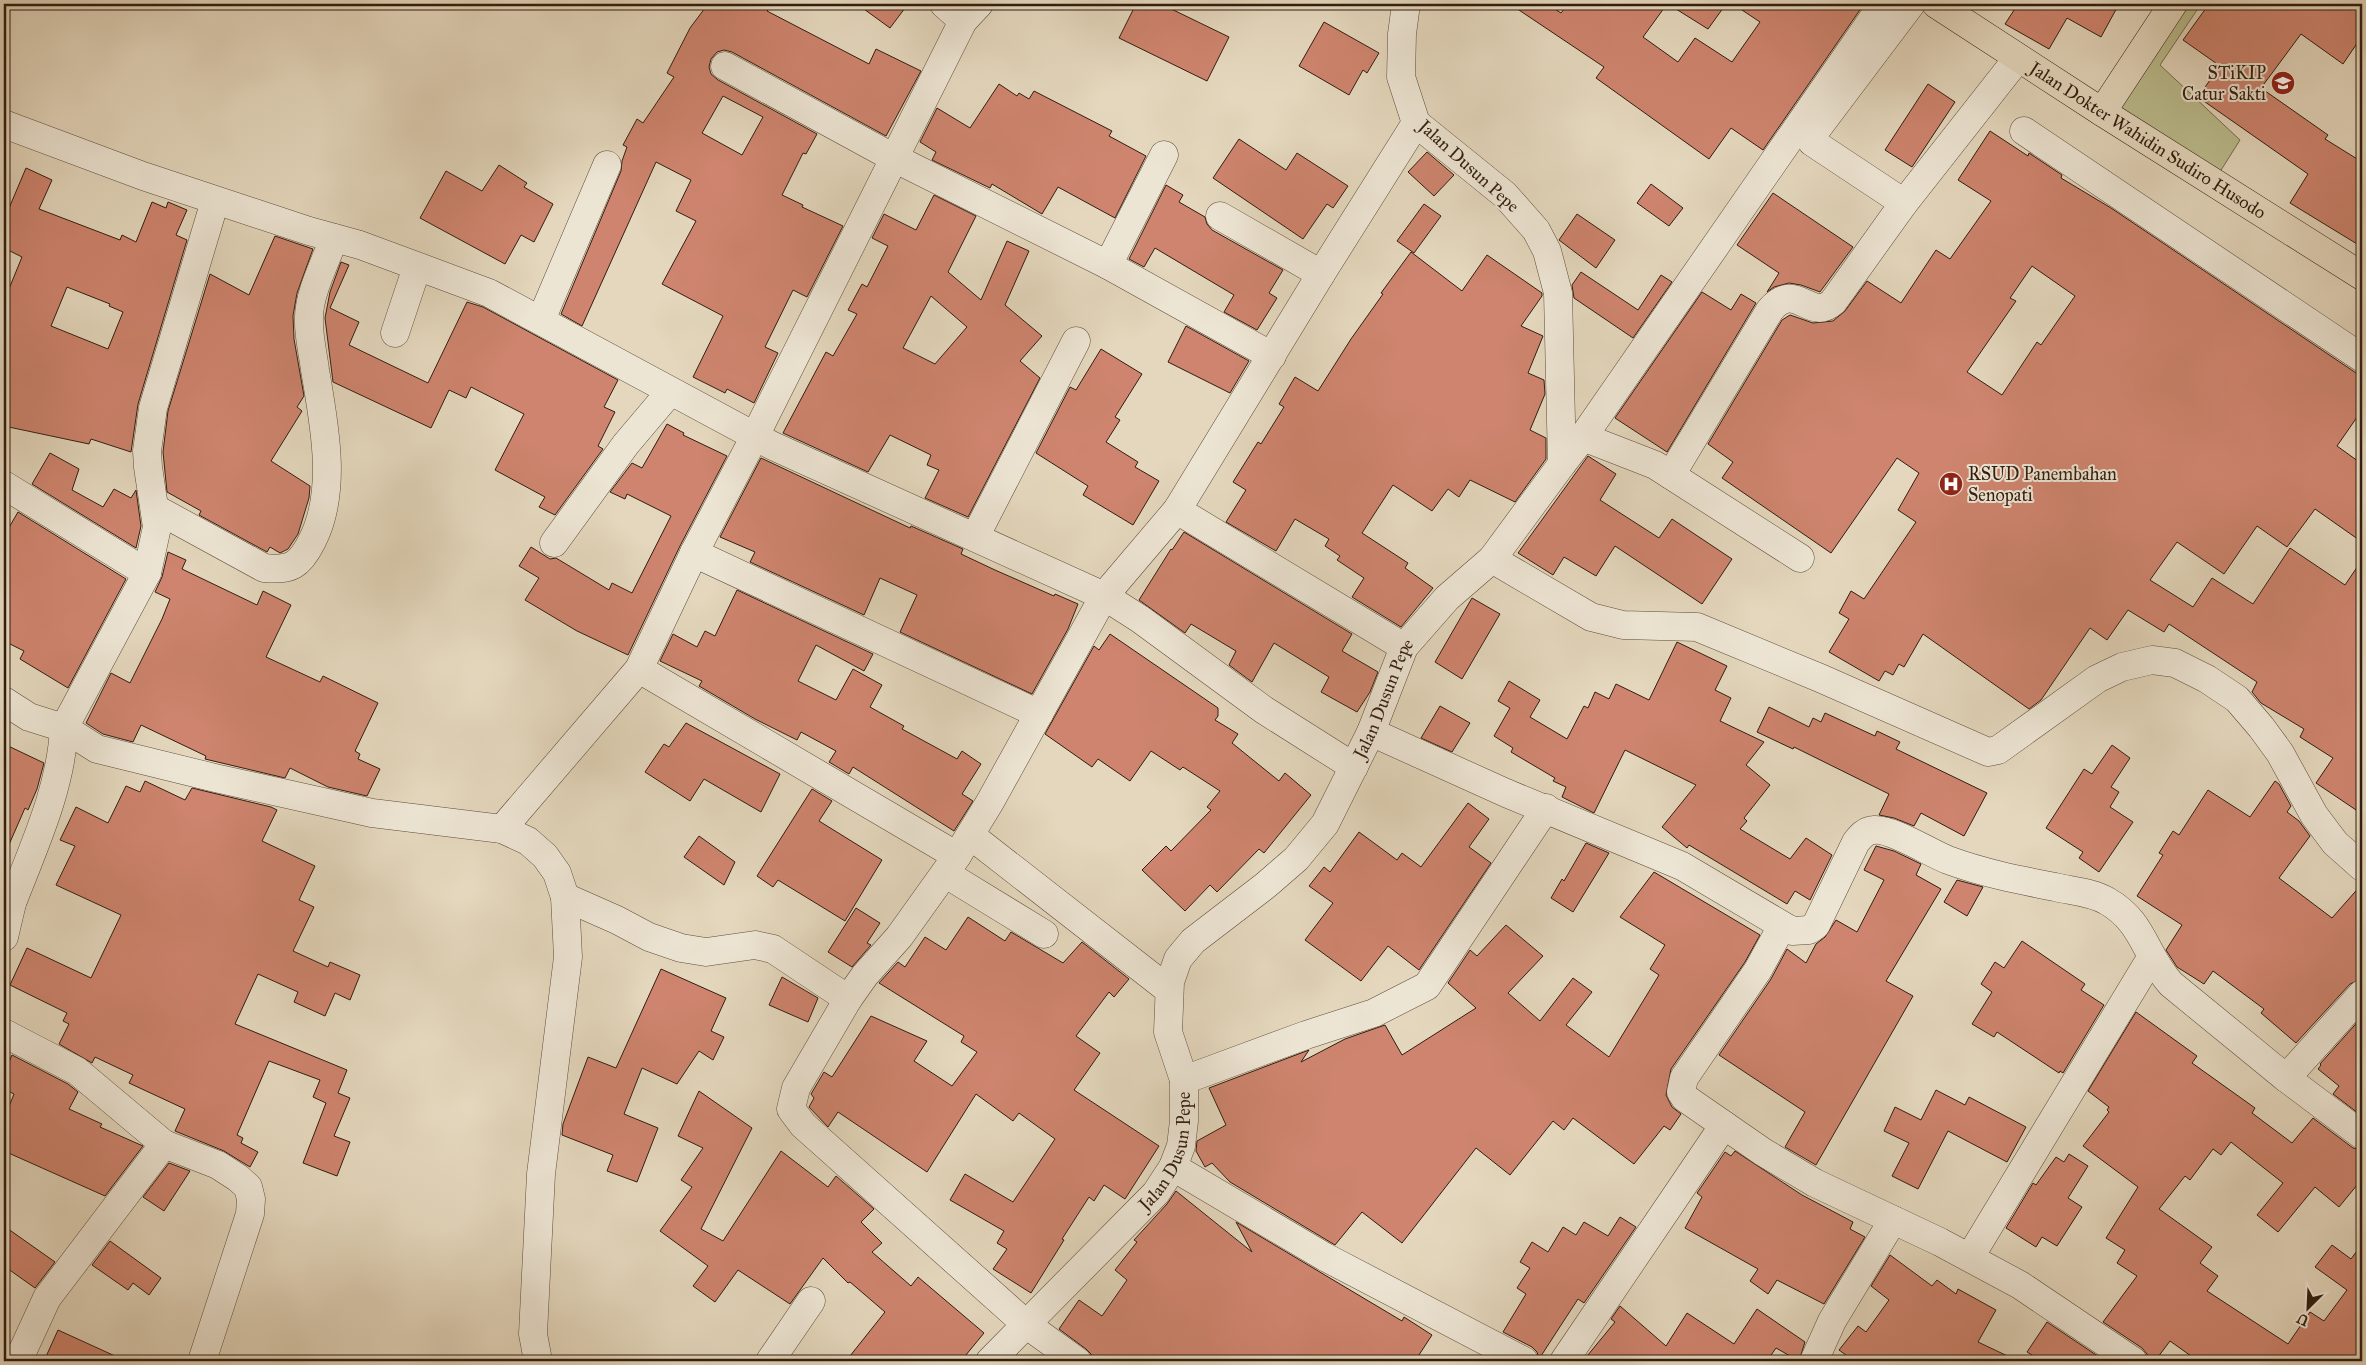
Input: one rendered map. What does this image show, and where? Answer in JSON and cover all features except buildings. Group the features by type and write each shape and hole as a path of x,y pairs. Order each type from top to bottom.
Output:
{"main road":[{"name":"Jalan Dokter Wahidin Sudiro Husodo","path":"1936,4 2102,112 2362,276"},
{"path":"2102,112 2173,4"}],"street":[{"name":"Jalan Dusun Pepe","path":"990,1361 1156,1193 1173,1167 1181,1146 1184,1121 1184,1080 1168,1032 1170,982 1178,959 1192,941 1266,885 1296,859 1325,824 1371,732 1404,647 1447,598 1492,559 1562,464 1558,293 1547,250 1536,230 1505,195 1416,123 1401,77 1402,34 1406,4"},
{"path":"1562,464 1583,437 1883,4"},
{"path":"1904,203 1812,142 1810,138 1911,4"},
{"path":"502,829 640,670 694,553 755,436 894,158 962,9"},
{"path":"1671,475 1770,310 1778,300 1788,297 1813,307 1828,307 1904,203 2018,58"},
{"path":"725,66 894,158 1108,265 1272,356"},
{"path":"1077,1361 1027,1325 803,1125 791,1109 796,1088 848,999 865,975 898,937 958,855 1104,596 1177,510 1320,274 1416,123"},
{"path":"4,124 142,176 215,201 360,245 489,293 755,436 1104,596 1140,619 1264,710 1354,767"},
{"path":"2024,131 2362,358"},
{"path":"1108,265 1164,155"},
{"path":"541,320 607,165"},
{"path":"4,937 8,901 50,803 63,752 64,728 147,573 157,527 156,508 148,468 148,437 153,408 215,201"},
{"path":"1220,216 1320,274"},
{"path":"156,508 264,568 290,568 299,562 307,552 315,536 322,513 326,456 321,405 309,329 309,310 334,238"},
{"path":"395,333 417,267"},
{"path":"976,537 1076,341"},
{"path":"554,543 626,444 670,392"},
{"path":"1583,437 1640,458 1671,475 1800,558"},
{"path":"4,485 147,573"},
{"path":"1177,510 1404,647"},
{"path":"694,553 1039,714"},
{"path":"1492,559 1591,617 1623,625 1697,627 1988,752 1998,750 2097,679 2122,667 2152,660 2175,663 2207,678 2237,699 2280,753 2319,822 2335,843 2362,867"},
{"path":"640,670 958,855 1170,990"},
{"path":"4,700 29,717 64,728 97,749 372,813 502,829 528,841 545,856 557,873 564,897 568,957 541,1174 534,1334 538,1361"},
{"path":"1371,732 1506,793 1682,866 1782,926 1800,932 1809,930 1816,925 1856,842 1861,836 1875,830 1886,832 1946,859 1969,867 2105,900 2126,914 2135,924 2143,936 2152,958 2170,984 2286,1078 2362,1135"},
{"path":"1184,1080 1306,1035 1374,1013 1427,986 1546,808"},
{"path":"958,855 1044,934"},
{"path":"564,897 618,920 648,938 681,948 706,952 755,944 773,949 848,999"},
{"path":"1782,926 1768,954 1681,1085 1681,1092 1685,1098 1763,1152 1815,1183 1970,1257 2020,1285 2131,1361"},
{"path":"1970,1257 2152,958"},
{"path":"2286,1078 2362,994"},
{"path":"7,1042 77,1071 164,1144 218,1165 248,1187 250,1214 202,1361"},
{"path":"1564,1361 1724,1125"},
{"path":"18,1361 47,1298 164,1144"},
{"path":"1173,1167 1325,1257 1524,1361"},
{"path":"1814,1361 1832,1321 1893,1220"},
{"path":"770,1361 811,1301"}],"green space":[{"path":"2163,4 2201,4 2160,65 2240,140 2211,186 2098,111"}],"place":[{"name":"STiKIP Catur Sakti","path":"2283,83"},
{"name":"RSUD Panembahan Senopati","path":"1951,484"}]}
